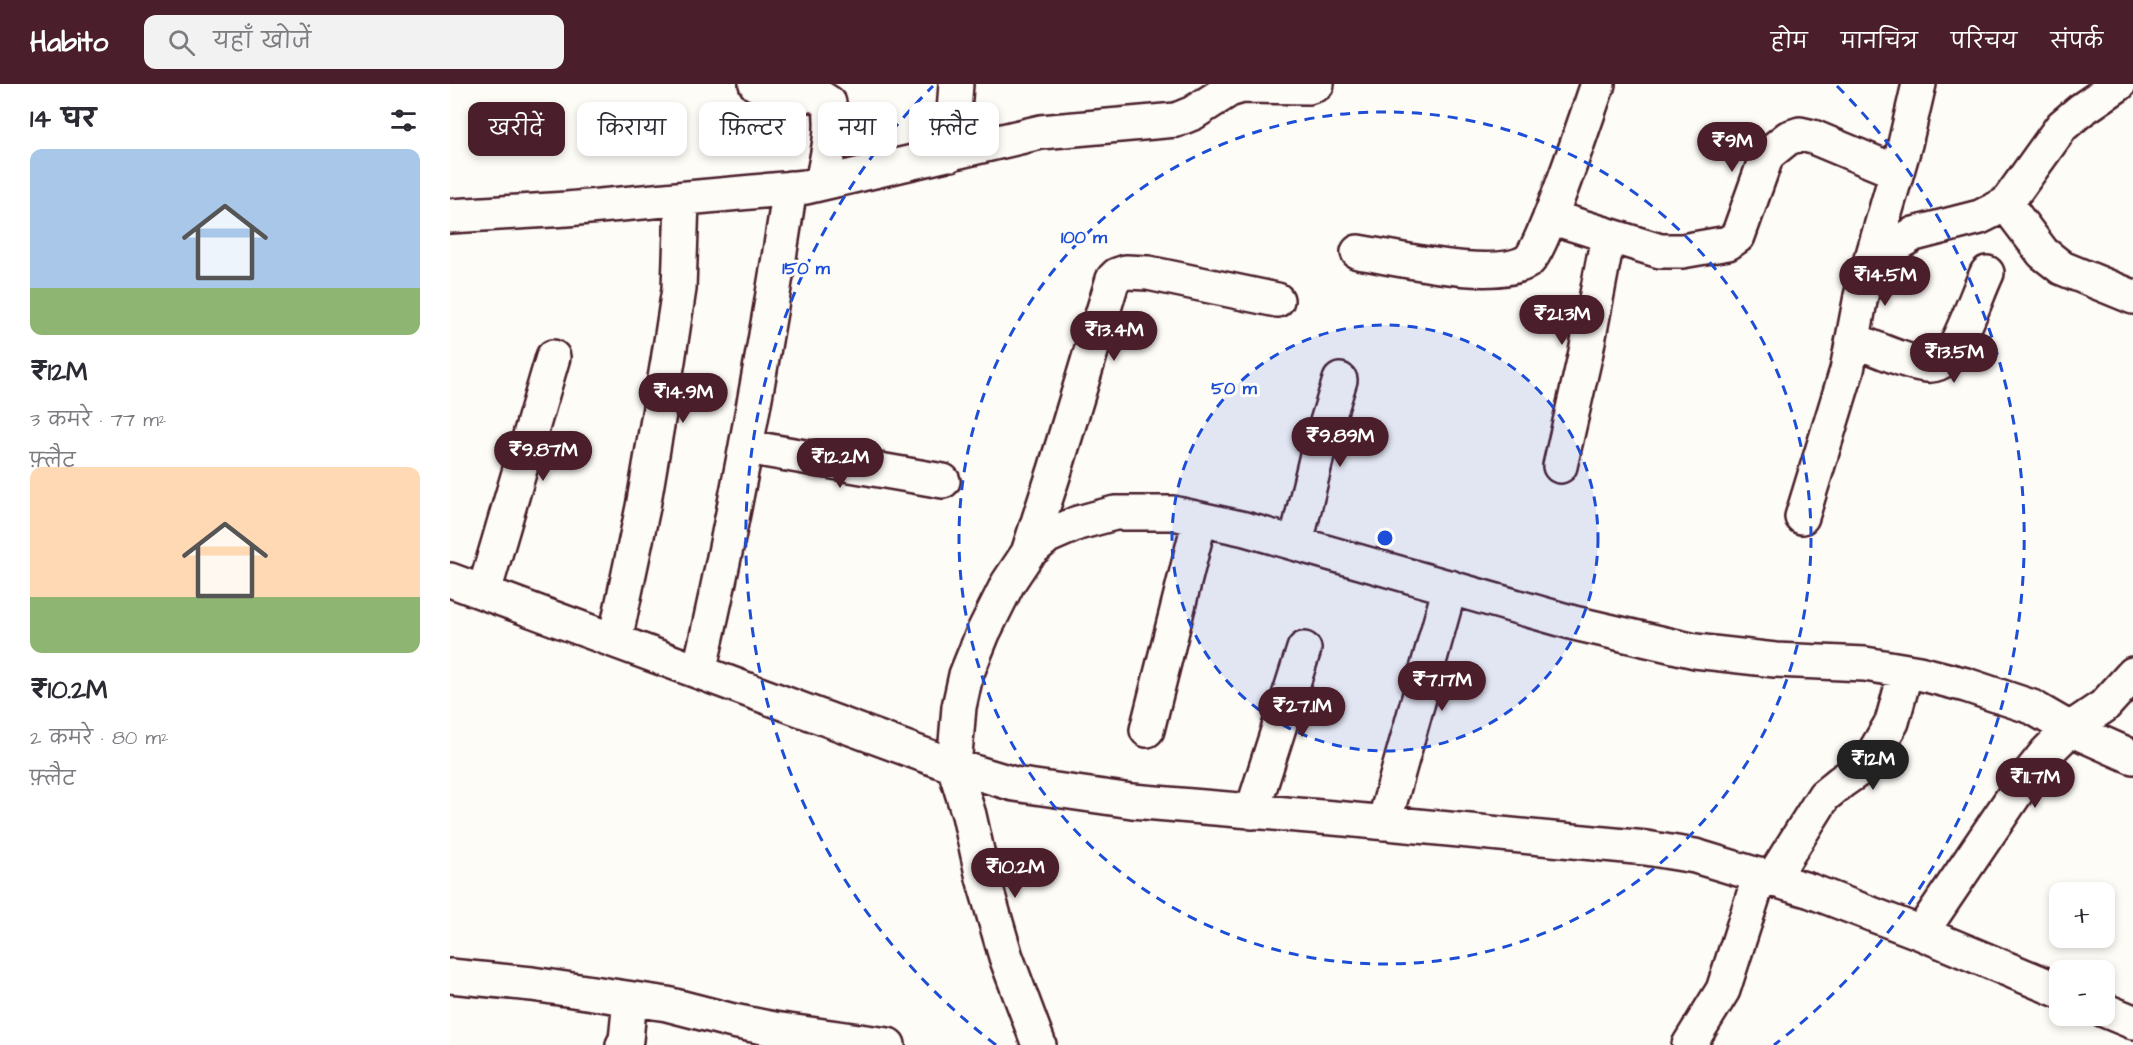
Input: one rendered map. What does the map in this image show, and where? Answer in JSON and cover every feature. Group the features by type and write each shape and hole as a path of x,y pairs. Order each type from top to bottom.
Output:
{"street":[{"path":"699,672 726,551 763,361 806,186 831,134 832,117 829,103 818,96 756,84"},
{"path":"955,102 956,84"},
{"path":"999,142 1041,132 1176,120 1193,113 1229,90 1242,86 1308,87 1317,84"},
{"path":"1358,252 1492,271 1529,261 1536,252 1550,218 1598,84"},
{"path":"1802,517 1847,370 1861,296 1897,172 1919,84"},
{"path":"1872,259 1914,234 1980,218 2006,204 2062,126 2075,114 2119,84"},
{"path":"1550,218 1660,251 1682,251 1728,243 1738,236 1767,154 1788,138 1800,134 1813,137 1897,172"},
{"path":"450,216 682,200 806,186 942,156"},
{"path":"615,640 643,507 679,289 682,200"},
{"path":"2006,204 2043,253 2062,268 2133,297"},
{"path":"1560,466 1586,352 1608,236"},
{"path":"1039,1045 1002,946 982,878 969,815 954,766 958,707 966,675 983,633 1008,583 1028,553 1113,279 1126,272 1148,273 1277,300"},
{"path":"1853,340 1929,366 1939,363 1949,356 1956,343 1987,273"},
{"path":"484,592 553,357"},
{"path":"1296,543 1318,451 1340,380"},
{"path":"747,447 943,482"},
{"path":"1028,553 1048,536 1078,523 1115,513 1173,513 1245,529 1574,623 1695,651 1775,660 1865,664 1966,685 2032,707 2070,729 2133,758"},
{"path":"1147,729 1200,519"},
{"path":"450,580 954,766 1025,786 1132,801 1646,848 1695,856 1766,877 1921,933 2049,986"},
{"path":"1384,823 1450,587"},
{"path":"1252,812 1304,649"},
{"path":"1689,1045 1723,990 1766,877 1824,796 1864,766 1875,751 1892,722 1906,671"},
{"path":"1921,933 2026,778 2046,753 2070,729 2104,706 2133,674"},
{"path":"450,976 532,984 667,1004 733,1022 760,1036 888,1045"},
{"path":"623,1045 626,1040 630,999"},
{"path":"2115,1015 2133,1022"}]}
